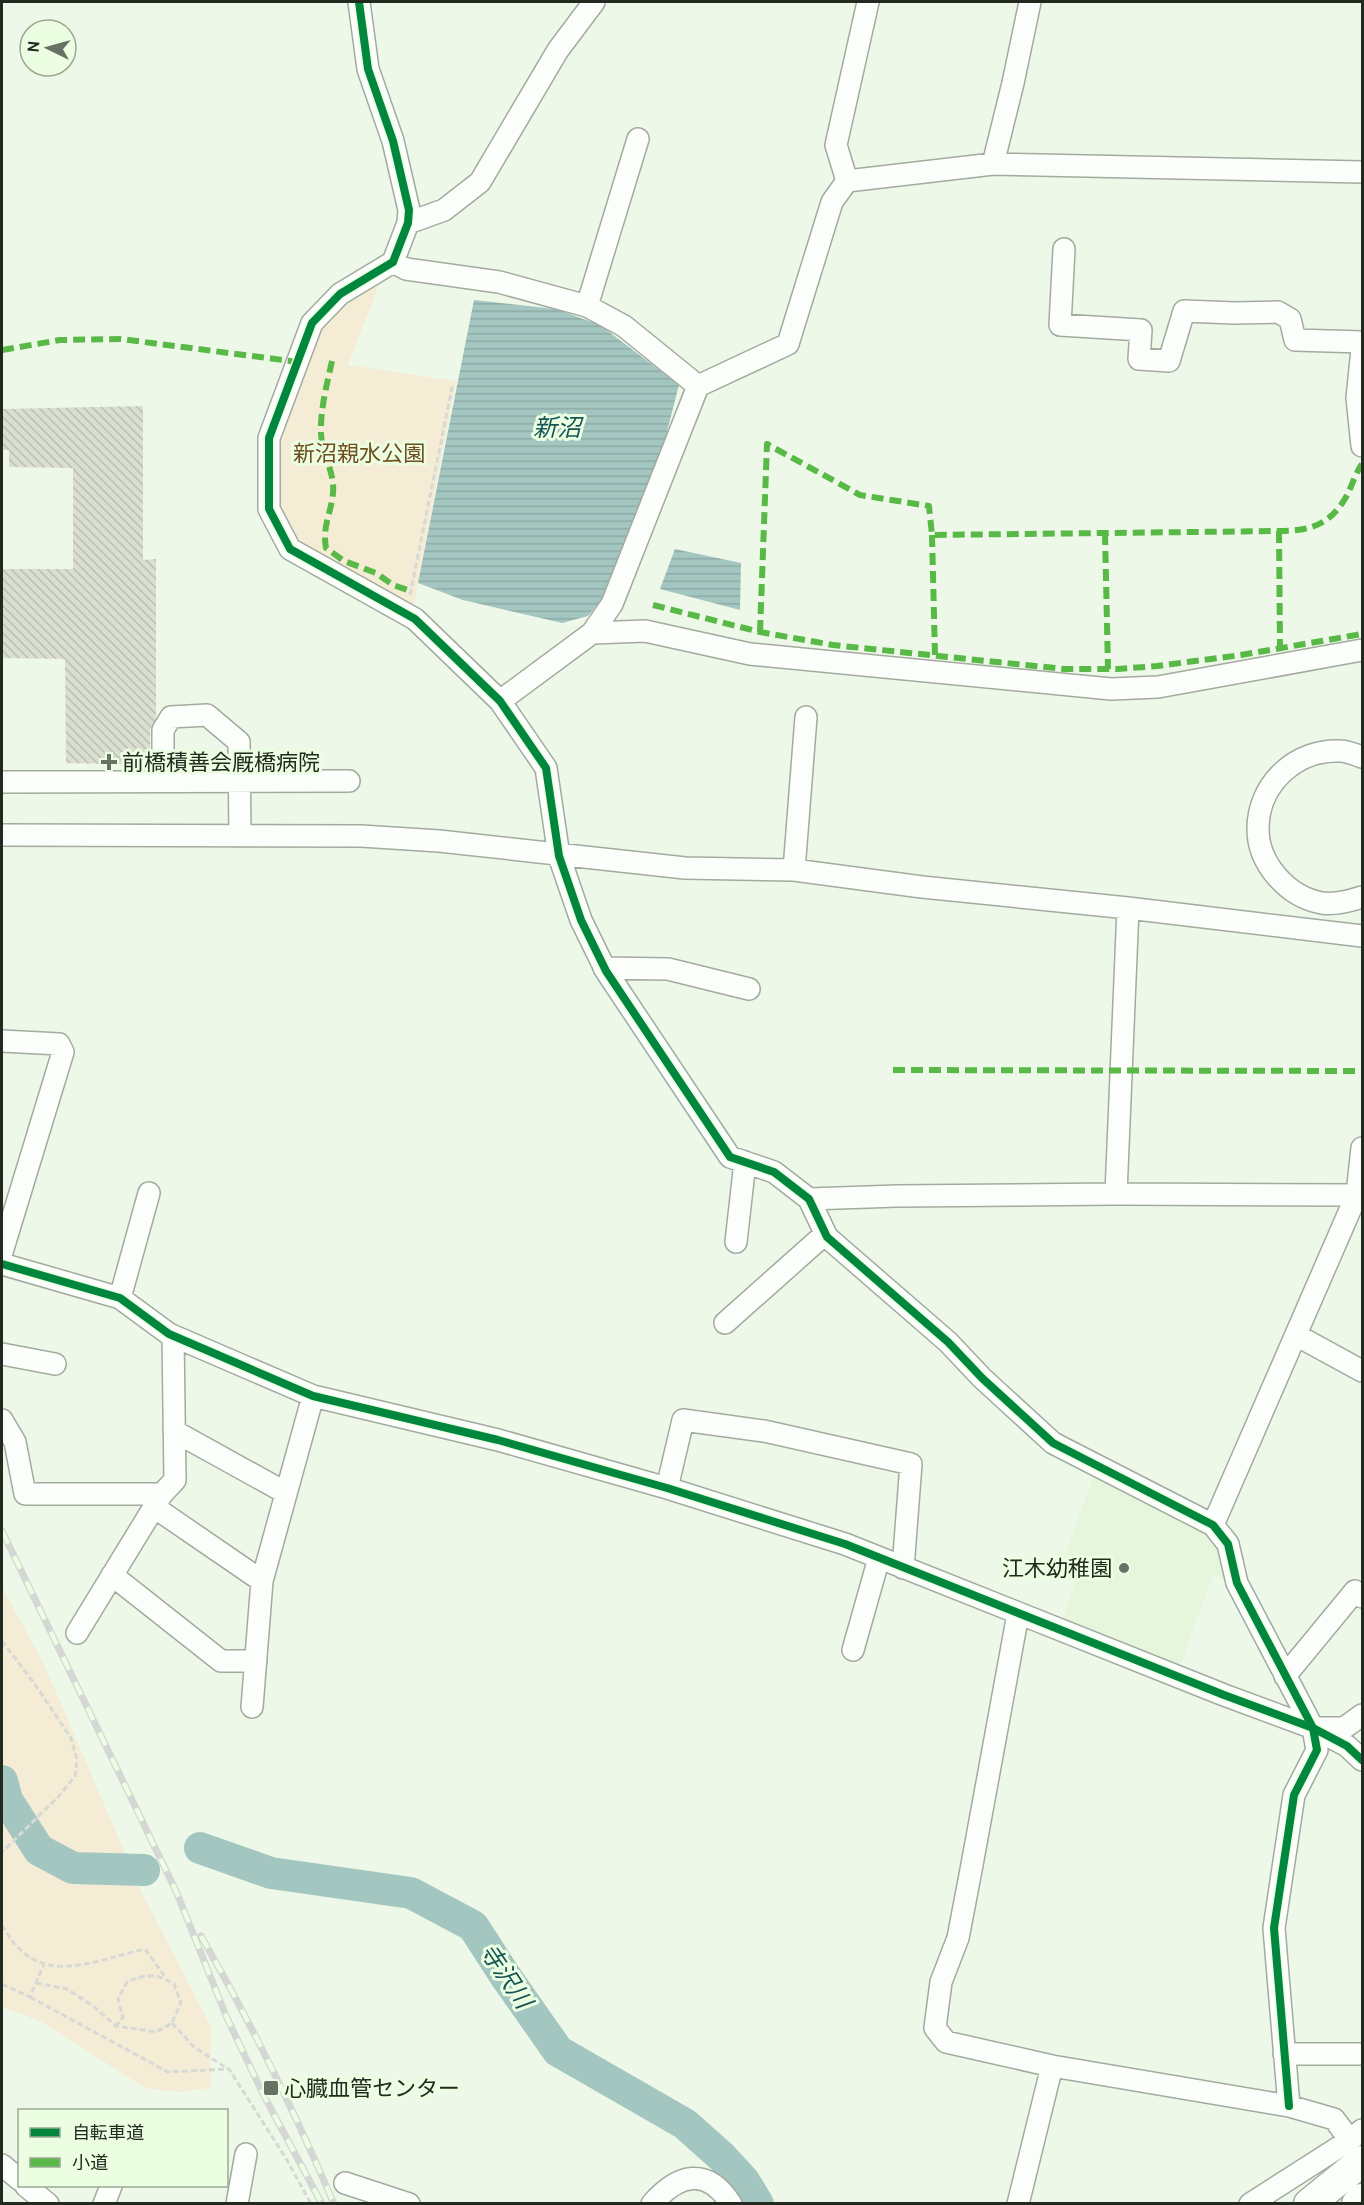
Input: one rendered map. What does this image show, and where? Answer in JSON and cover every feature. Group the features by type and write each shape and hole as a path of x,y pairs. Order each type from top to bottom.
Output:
{"highway":[{"path":"1309,2204 1358,2144"},
{"path":"1357,2204 1362,2199"}],"street":[{"path":"359,2 368,69 393,141 409,210 408,223 393,262 340,294 312,323 269,438 269,509 290,549 415,619 500,701 546,768 559,856 581,920 604,968 730,1157 774,1172 809,1199 827,1237 948,1342 982,1378 1053,1443 1213,1526 1228,1544 1237,1583 1313,1728 1317,1750 1294,1795 1274,1928 1288,2106"},
{"path":"408,223 444,210 480,182 558,50 594,2"},
{"path":"847,181 836,145 868,2"},
{"path":"993,164 1014,83 1030,2"},
{"path":"587,306 638,139"},
{"path":"500,701 592,633 612,604 698,386 788,344 832,202 847,181 993,164 1362,172"},
{"path":"1064,249 1060,325 1140,330 1139,359 1169,360 1184,311 1278,312 1290,319 1295,340 1362,342"},
{"path":"393,262 405,269 499,282 587,306 624,326 698,386"},
{"path":"1362,349 1357,398 1362,446"},
{"path":"592,633 645,632 750,654 1111,689 1158,687 1362,650"},
{"path":"794,870 806,717"},
{"path":"1362,756 1342,751 1316,752 1292,763 1273,781 1262,804 1258,830 1264,856 1277,878 1298,894 1322,903 1346,902 1362,897"},
{"path":"239,775 240,836"},
{"path":"2,782 239,775 349,781"},
{"path":"2,835 361,836 440,841 559,856 685,868 794,870 922,887 1362,936"},
{"path":"1319,931 1322,903"},
{"path":"1116,1194 1128,909"},
{"path":"604,968 668,969 749,989"},
{"path":"2,1041 59,1044 63,1052 2,1252"},
{"path":"1213,1526 1360,1195 1362,1148"},
{"path":"736,1242 745,1162"},
{"path":"120,1298 149,1193"},
{"path":"809,1199 1116,1194 1360,1195"},
{"path":"725,1323 825,1233"},
{"path":"2,1264 120,1298 165,1331 313,1396 498,1440 666,1488 845,1544 1224,1695 1313,1728 1347,1746 1362,1760"},
{"path":"77,1633 158,1500 175,1480 174,1431 165,1331"},
{"path":"158,1500 165,1331"},
{"path":"1296,1335 1362,1371"},
{"path":"2,1354 55,1364"},
{"path":"252,1707 262,1581 313,1396"},
{"path":"2,1420 15,1442 25,1494 158,1500 262,1581"},
{"path":"666,1488 683,1420 764,1431 911,1464 903,1568"},
{"path":"174,1431 286,1493"},
{"path":"853,1650 879,1558"},
{"path":"112,1575 221,1661 256,1661"},
{"path":"1285,1676 1355,1591 1362,1597"},
{"path":"1018,1614 958,1938 941,1982 935,2028 946,2042 1052,2066 1288,2106 1335,2119 1358,2144 1250,2204"},
{"path":"1313,1728 1344,1728 1362,1715"},
{"path":"1284,2054 1362,2054"},
{"path":"1018,2204 1052,2066"},
{"path":"237,2204 246,2154"},
{"path":"2,2165 18,2180"},
{"path":"652,2204 665,2189 679,2181 691,2178 712,2184 725,2195 730,2204"},
{"path":"345,2183 409,2204"},
{"path":"104,2204 111,2187"}],"path":[{"path":"411,591 453,383"},
{"path":"2,1641 71,1738 77,1760 75,1776 58,1797 2,1852"},
{"path":"2,1926 31,1960 53,1967 80,1966 144,1949 167,1980"},
{"path":"30,1997 44,1964"},
{"path":"36,1983 67,1989 93,2006 116,2026 156,2032 172,2023 181,2003 174,1984 162,1976 142,1975 127,1982 118,2000 123,2017 116,2026"},
{"path":"2,1984 168,2072 229,2069"},
{"path":"172,2023 194,2047 229,2069 287,2160 310,2204"}],"shaded area":[{"path":"1094,1476 1211,1532 1222,1553 1231,1582 1213,1575 1178,1671 1062,1622 1075,1583 1057,1576"}],"green space":[{"name":"新沼親水公園","path":"382,277 348,365 456,381 413,610 294,545 277,505 275,440 318,326 343,298"},
{"path":"2,1587 44,1664 142,1893 211,2027 210,2088 178,2092 145,2088 42,2022 2,2007"}],"water":[{"name":"新沼","path":"474,300 556,309 600,325 679,385 661,455 606,594 588,616 562,623 463,600 418,583"},
{"path":"675,549 741,563 740,610 660,589"}],"building":[{"path":"143,406 143,560 156,559 156,718 150,730 150,754 155,765 66,763 65,659 2,658 2,569 73,569 73,468 9,467 9,450 2,450 2,409"}],"waterway":[{"name":"寺沢川","path":"2,1781 7,1800 39,1850 73,1868 144,1870"},
{"name":"寺沢川","path":"200,1848 271,1873 411,1893 473,1926 558,2051 685,2124 722,2157 744,2181 758,2204"}],"railway":[{"path":"2,1531 176,1891 227,2018 264,2096 322,2204"},
{"path":"201,1936 272,2068 334,2204"}],"marked path":[{"path":"2,350 60,340 121,339 298,362"},
{"path":"332,361 321,425 322,442 333,485 325,533 326,548 344,561 376,573 393,585 411,591"},
{"path":"760,632 767,444 860,495 929,506 932,535 1300,530 1310,528 1333,514 1346,497 1362,464"},
{"path":"1279,531 1280,649"},
{"path":"1105,533 1108,669"},
{"path":"932,535 935,656"},
{"path":"653,605 760,632 833,645 1064,669 1157,666 1241,655 1362,634"},
{"path":"893,1070 1362,1071"}],"cycle path":[{"path":"359,2 368,69 393,141 409,210 408,223 393,262 340,294 312,323 269,438 269,509 290,549 415,619 500,701 546,768 559,856 581,920 606,971 730,1157 774,1172 809,1199 827,1237 948,1342 982,1378 1053,1443 1213,1525 1228,1544 1237,1583 1313,1728 1317,1750 1294,1795 1274,1928 1289,2106"},
{"path":"2,1264 120,1298 169,1334 313,1396 498,1440 667,1488 845,1544 1224,1695 1313,1728 1347,1746 1362,1760"}],"place":[{"name":"前橋積善会厩橋病院","path":"109,762"},
{"name":"江木幼稚園","path":"1124,1568"},
{"name":"心臓血管センター","path":"271,2088"}]}
